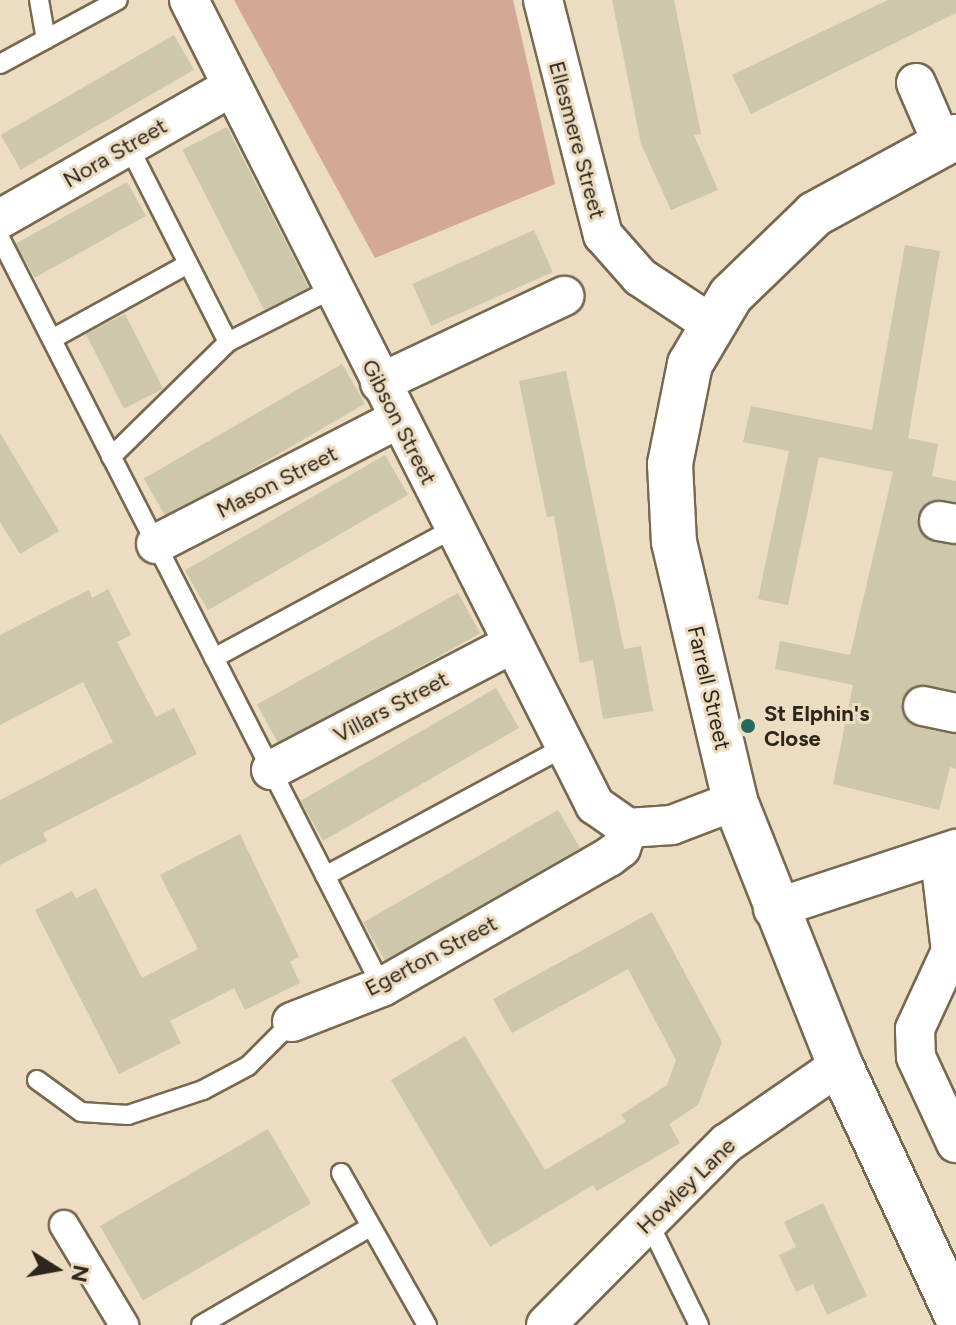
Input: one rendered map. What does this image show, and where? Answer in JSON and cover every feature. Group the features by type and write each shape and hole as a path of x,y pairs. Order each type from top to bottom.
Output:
{"street":[{"name":"Gibson Street","path":"189,0 453,529 595,805 628,828"},
{"name":"Ellesmere Street","path":"543,0 603,235 640,277 711,324"},
{"name":"Farrell Street","path":"916,83 949,140 815,214 754,269 711,324 677,407 671,500 674,542 735,801 773,909 840,1065 956,1314"},
{"name":"Nora Street","path":"0,219 231,87"},
{"path":"380,383 564,296"},
{"name":"Mason Street","path":"156,544 398,419"},
{"name":"Villars Street","path":"271,770 512,644"},
{"path":"628,828 672,825 735,801"},
{"name":"Egerton Street","path":"292,1022 382,987 609,857 621,848 628,828"},
{"path":"773,909 948,854 951,951 915,1029 916,1057 956,1143"},
{"name":"Howley Lane","path":"546,1325 727,1143 840,1065"},
{"path":"64,1225 124,1325"}],"lane":[{"path":"39,0 46,39"},
{"path":"0,64 118,0"},
{"path":"128,145 228,342"},
{"path":"0,238 382,987"},
{"path":"52,339 188,264"},
{"path":"111,457 228,342 332,289"},
{"path":"214,658 453,529"},
{"path":"325,876 565,747"},
{"name":"Egerton Street","path":"37,1080 81,1112 128,1115 203,1090 248,1066 292,1022"},
{"path":"341,1173 427,1325"},
{"path":"648,1221 699,1325"},
{"path":"201,1325 370,1227"}],"shaded area":[{"path":"234,0 513,0 555,184 375,258"}],"building":[{"path":"612,0 674,0 701,134 694,135 718,190 671,210 641,144"},
{"path":"888,0 956,0 956,13 751,114 732,75"},
{"path":"174,35 194,70 21,170 1,135"},
{"path":"227,127 309,287 264,310 182,150"},
{"path":"127,182 146,216 35,278 16,244"},
{"path":"534,230 553,272 431,326 412,284"},
{"path":"905,245 940,251 908,438 938,444 932,476 956,481 956,502 931,501 917,518 926,538 956,545 956,691 917,685 901,702 909,723 956,734 956,769 950,767 939,810 833,784 853,685 775,669 780,641 850,655 893,472 819,457 788,605 758,599 789,451 743,442 751,406 872,430"},
{"path":"125,314 163,389 124,409 86,334"},
{"path":"342,364 365,404 167,518 144,479"},
{"path":"566,371 624,649 641,646 653,711 603,719 593,660 580,663 554,516 547,517 519,381"},
{"path":"0,433 59,531 20,554 0,522"},
{"path":"385,455 408,495 208,610 185,570"},
{"path":"108,589 131,635 117,642 156,717 174,708 197,754 43,833 47,841 0,865 0,800 113,742 83,682 0,725 0,635 89,590 92,598"},
{"path":"458,593 480,633 279,745 257,705"},
{"path":"496,688 519,728 323,841 300,801"},
{"path":"558,810 580,848 385,961 363,922"},
{"path":"240,834 299,957 290,962 300,983 245,1010 234,988 170,1021 181,1043 119,1074 35,910 72,891 76,898 96,888 142,978 198,949 160,875"},
{"path":"652,912 722,1042 698,1105 669,1124 680,1143 597,1191 593,1185 490,1247 391,1080 465,1036 545,1170 626,1122 621,1115 667,1085 676,1060 628,969 512,1033 493,999"},
{"path":"268,1129 311,1203 143,1300 100,1226"},
{"path":"823,1203 867,1296 827,1315 813,1284 796,1292 779,1255 796,1247 784,1222"}],"place":[{"name":"St Elphin's Close","path":"748,726"}]}
